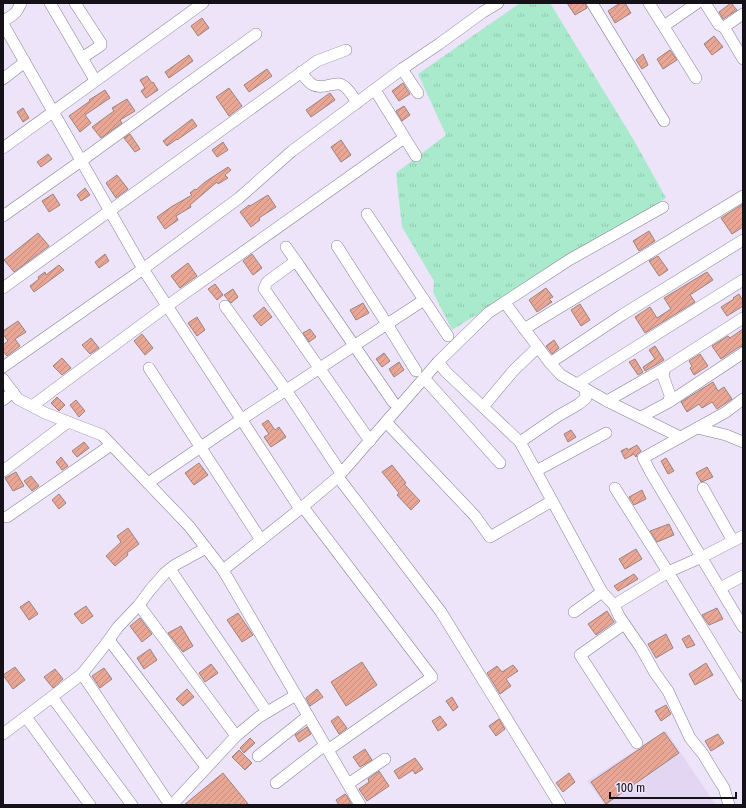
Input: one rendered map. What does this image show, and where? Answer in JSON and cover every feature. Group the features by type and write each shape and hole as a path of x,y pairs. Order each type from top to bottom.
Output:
{"street":[{"path":"3,21 16,13 21,3"},
{"path":"50,3 95,80"},
{"path":"75,3 101,43 100,46 82,58"},
{"path":"3,148 203,3"},
{"path":"476,3 483,12"},
{"path":"3,367 143,269 239,198 292,151 357,102 483,12 498,3"},
{"path":"592,3 664,121"},
{"path":"650,3 696,78"},
{"path":"664,26 697,3"},
{"path":"705,3 719,25 724,27 743,59"},
{"path":"724,27 743,14"},
{"path":"3,24 143,269 167,306 302,508 432,677 276,783"},
{"path":"3,216 82,161 256,34"},
{"path":"3,288 301,72 317,61 346,50"},
{"path":"3,79 25,62"},
{"path":"402,69 418,93"},
{"path":"301,72 306,79 318,87 339,84 345,87 357,102"},
{"path":"374,90 416,156"},
{"path":"32,406 167,306 404,138"},
{"path":"524,328 743,196"},
{"path":"223,570 302,508 340,475 386,422 420,374 438,362 488,313 569,260 663,207"},
{"path":"367,214 448,336"},
{"path":"550,363 622,315 743,240"},
{"path":"337,246 420,374 500,463"},
{"path":"286,247 393,402"},
{"path":"298,264 295,262 293,263 267,282 264,289 370,441"},
{"path":"581,386 743,280"},
{"path":"148,483 242,419 424,300"},
{"path":"505,303 550,363 561,375 607,401 680,437"},
{"path":"225,306 286,390 340,475 441,612 560,805"},
{"path":"607,401 665,368 743,318"},
{"path":"483,407 514,370 538,347"},
{"path":"641,418 669,402 743,353"},
{"path":"438,362 446,372 520,442 602,592 614,605 624,624 668,691 690,738 724,788 729,805"},
{"path":"149,368 261,540"},
{"path":"665,368 664,376 670,395 669,402"},
{"path":"3,378 18,398 45,413 102,435 189,526 223,570 360,805"},
{"path":"520,442 586,398 581,386"},
{"path":"3,400 13,392"},
{"path":"743,399 726,412 643,458 743,627"},
{"path":"3,471 68,422"},
{"path":"386,422 475,516 490,537 552,501"},
{"path":"697,428 726,435 743,442"},
{"path":"536,471 606,434"},
{"path":"7,517 111,445"},
{"path":"615,488 743,695"},
{"path":"614,605 668,572 702,557 738,538 703,488"},
{"path":"3,734 82,674 118,627 170,569 206,548"},
{"path":"170,569 267,712"},
{"path":"720,588 743,576"},
{"path":"574,612 602,592"},
{"path":"139,605 236,736"},
{"path":"624,624 580,654 637,743"},
{"path":"109,640 206,767"},
{"path":"82,674 171,805 236,736 267,712 296,696"},
{"path":"52,697 132,805"},
{"path":"258,756 308,716"},
{"path":"26,717 90,805"},
{"path":"348,784 385,760"}],"shaded area":[{"path":"666,731 716,805 605,805 587,781"}],"green space":[{"path":"520,3 550,3 632,137 666,198 452,330 433,292 434,281 402,227 396,173 446,135 418,74"}],"building":[{"path":"567,3 585,3 587,8 575,15"},
{"path":"620,3 625,3 631,13 615,23 608,11"},
{"path":"731,3 737,10 723,19 719,12"},
{"path":"202,18 209,28 198,36 191,26"},
{"path":"714,36 723,47 712,55 704,44"},
{"path":"670,50 677,60 663,69 657,59"},
{"path":"643,54 648,65 642,69 636,60"},
{"path":"189,55 193,61 169,78 165,72"},
{"path":"267,69 272,76 249,92 244,85"},
{"path":"147,76 158,90 146,98 141,91 145,88 140,80"},
{"path":"403,83 410,94 399,101 392,91"},
{"path":"229,88 242,106 229,116 216,97"},
{"path":"105,90 110,98 85,115 91,123 80,132 69,116 90,101 89,100"},
{"path":"330,93 335,100 311,117 306,110"},
{"path":"127,99 135,111 120,120 122,123 101,138 92,127 114,111 112,108"},
{"path":"404,106 410,115 402,121 396,111"},
{"path":"23,108 29,118 23,122 17,112"},
{"path":"192,119 197,126 167,146 163,141"},
{"path":"130,134 140,149 135,152 124,138"},
{"path":"341,140 351,155 341,162 331,147"},
{"path":"223,142 228,150 217,157 212,150"},
{"path":"48,154 52,159 41,167 37,162"},
{"path":"228,167 231,170 225,175 228,178 218,184 217,182 190,205 191,207 176,216 178,220 165,229 157,217 192,195 190,193 195,189 196,190 205,182"},
{"path":"117,175 128,189 116,198 106,183"},
{"path":"85,188 90,195 81,201 77,195"},
{"path":"53,194 60,205 49,212 42,201"},
{"path":"268,195 276,207 259,218 260,220 251,227 240,212 249,205 250,206"},
{"path":"743,204 743,227 732,234 721,218"},
{"path":"649,231 655,241 639,251 633,241"},
{"path":"38,233 49,246 14,272 4,260"},
{"path":"105,254 109,261 99,268 95,262"},
{"path":"252,254 262,268 253,275 243,261"},
{"path":"658,256 668,270 659,276 649,261"},
{"path":"188,263 197,276 180,288 171,276"},
{"path":"59,265 64,270 34,292 30,286 39,279 38,277 45,272 46,275"},
{"path":"707,272 713,280 690,295 695,302 645,333 635,317 650,307 657,318 671,309 664,298"},
{"path":"215,284 223,295 217,300 208,289"},
{"path":"546,288 553,297 549,299 552,302 537,312 529,300"},
{"path":"233,289 238,297 231,303 224,295"},
{"path":"739,294 743,301 743,306 727,316 721,307"},
{"path":"363,303 369,313 356,320 350,310"},
{"path":"580,304 590,320 581,326 571,310"},
{"path":"264,307 272,317 261,326 253,316"},
{"path":"197,317 205,330 197,336 188,323"},
{"path":"18,321 26,332 15,339 20,346 7,356 3,351 3,345 8,341 3,334 3,331"},
{"path":"310,329 316,337 309,342 303,333"},
{"path":"743,329 743,346 721,359 712,346 728,336 730,338"},
{"path":"142,334 153,348 145,355 134,341"},
{"path":"91,338 99,348 90,354 82,345"},
{"path":"554,340 559,348 552,354 546,346"},
{"path":"655,346 664,360 645,371 643,367 655,359 649,350"},
{"path":"384,353 390,361 382,367 376,359"},
{"path":"700,354 708,366 694,375 690,368 692,366 689,361"},
{"path":"62,358 71,368 62,375 53,366"},
{"path":"635,359 643,372 638,375 629,362"},
{"path":"399,362 404,370 394,377 389,369"},
{"path":"713,382 718,391 724,387 732,399 717,409 712,402 702,408 699,404 687,412 681,402"},
{"path":"57,397 65,405 59,411 51,403"},
{"path":"76,400 85,411 79,417 70,405"},
{"path":"268,420 275,430 279,427 286,437 271,447 264,437 269,434 262,424"},
{"path":"571,430 576,437 568,442 564,434"},
{"path":"84,442 89,448 77,457 72,451"},
{"path":"637,445 641,451 636,457 634,454 625,459 621,451 627,448 628,450"},
{"path":"61,457 68,466 62,470 56,462"},
{"path":"666,458 674,471 668,474 661,461"},
{"path":"199,463 208,475 194,485 185,473"},
{"path":"392,465 406,483 404,484 420,501 411,510 397,495 399,493 382,472"},
{"path":"707,467 713,477 701,482 696,473"},
{"path":"16,472 24,486 13,491 5,478"},
{"path":"31,476 39,486 32,491 24,481"},
{"path":"642,490 646,499 634,505 629,497"},
{"path":"59,494 66,503 59,509 52,500"},
{"path":"669,524 674,535 657,542 650,531"},
{"path":"128,528 139,544 127,553 128,555 115,566 106,556 121,542 117,536"},
{"path":"636,549 642,559 625,569 619,559"},
{"path":"634,574 638,579 618,591 614,586"},
{"path":"29,601 38,614 29,620 20,607"},
{"path":"86,606 93,616 82,624 74,614"},
{"path":"717,608 723,619 709,625 702,615"},
{"path":"607,611 614,622 596,635 588,624"},
{"path":"238,613 253,635 242,642 227,620"},
{"path":"140,618 152,634 142,642 130,626"},
{"path":"181,626 193,646 183,652 168,633"},
{"path":"666,634 673,648 656,658 648,644"},
{"path":"689,635 695,645 687,648 682,639"},
{"path":"150,649 157,660 144,669 137,658"},
{"path":"362,662 377,685 346,706 331,682"},
{"path":"706,663 713,675 695,685 689,674"},
{"path":"211,664 218,673 205,682 199,673"},
{"path":"513,665 518,671 506,679 511,686 500,694 487,673 497,666 502,672"},
{"path":"15,667 25,680 13,689 3,675"},
{"path":"104,668 112,679 100,688 92,676"},
{"path":"55,669 63,679 53,688 44,677"},
{"path":"187,689 194,697 183,706 176,699"},
{"path":"317,689 323,697 310,706 306,698"},
{"path":"452,697 458,707 453,711 446,701"},
{"path":"666,705 671,714 661,721 655,711"},
{"path":"338,716 347,728 339,734 331,721"},
{"path":"440,716 447,725 438,731 432,721"},
{"path":"499,719 505,729 496,736 489,726"},
{"path":"307,727 311,734 299,742 295,735"},
{"path":"664,732 679,753 606,804 591,782"},
{"path":"718,734 724,743 711,751 705,741"},
{"path":"250,738 255,743 244,753 240,748"},
{"path":"365,749 372,760 360,767 353,757"},
{"path":"239,750 252,763 245,770 232,757"},
{"path":"415,758 423,769 415,774 413,770 399,779 394,771"},
{"path":"379,771 389,786 367,801 359,789 369,782 368,779"},
{"path":"223,773 249,805 184,805"},
{"path":"569,773 575,782 563,792 556,783"},
{"path":"345,794 352,805 339,805 336,800"}]}
